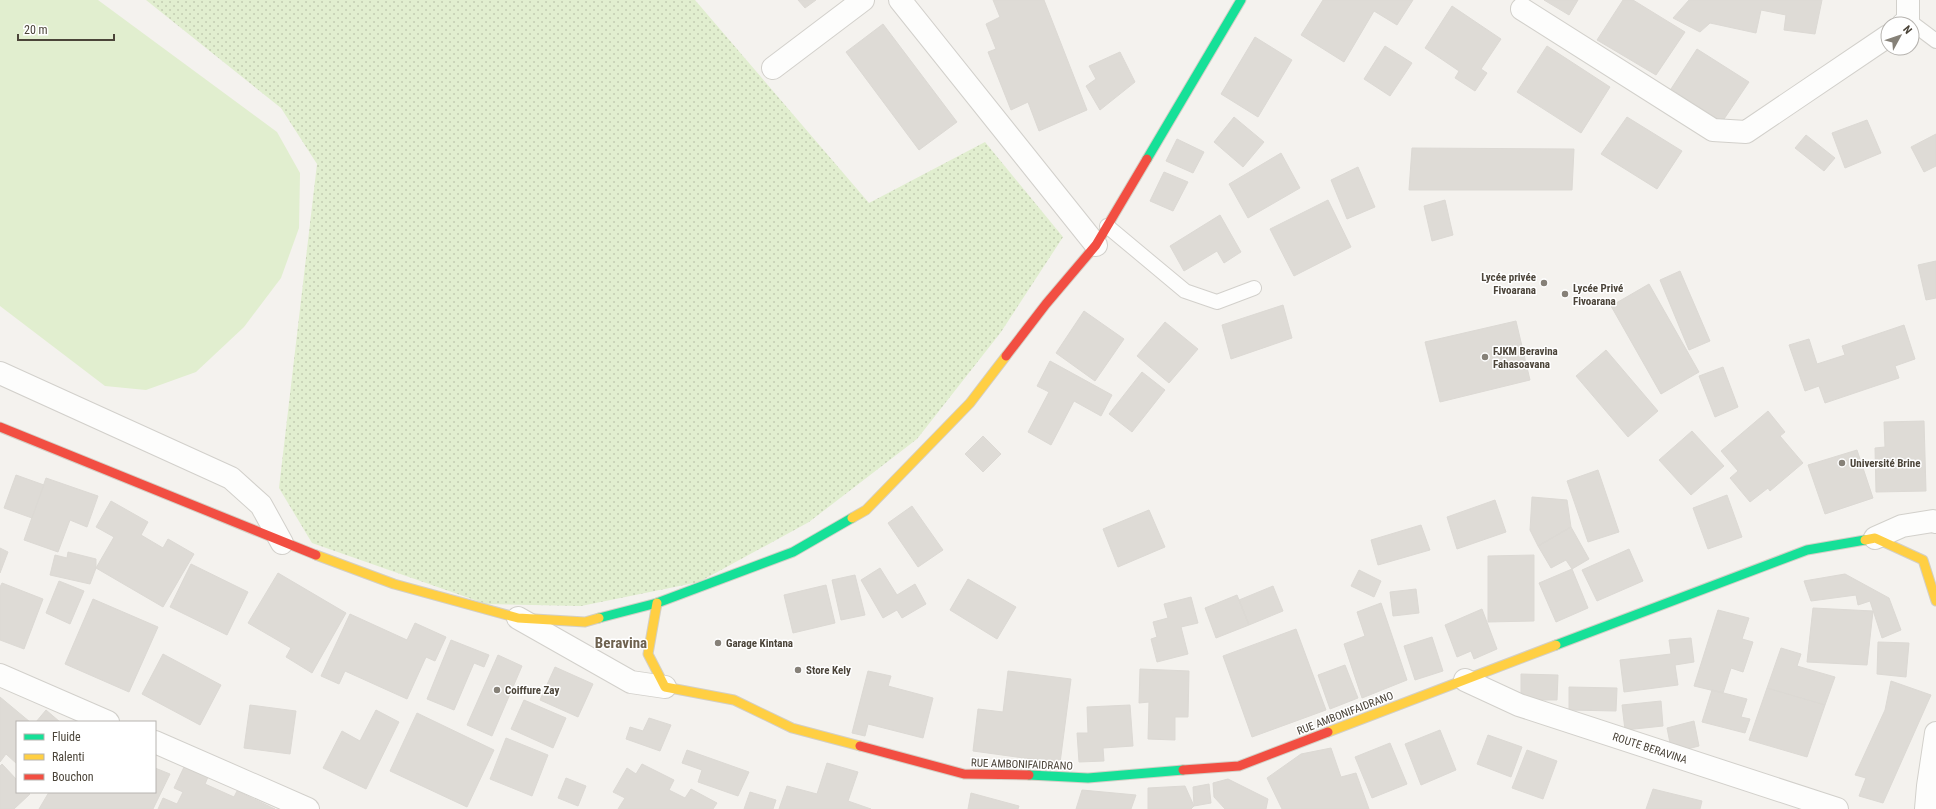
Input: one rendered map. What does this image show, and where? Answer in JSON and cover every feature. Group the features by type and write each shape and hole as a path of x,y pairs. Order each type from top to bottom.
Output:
{"street":[{"path":"773,68 863,0"},
{"path":"900,0 1096,245"},
{"path":"0,427 282,543 394,584 518,618 584,622 657,603 793,552 866,510 970,403 1046,304 1096,245 1241,0"},
{"path":"1522,9 1713,130 1746,132 1880,41"},
{"path":"0,373 231,478 261,505 282,543"},
{"path":"1875,538 1902,526 1933,521 1936,522"},
{"path":"1875,538 1923,560 1936,601"},
{"name":"RUE AMBONIFAIDRANO","path":"665,687 734,700 792,728 964,774 1088,778 1239,766 1807,550 1875,538"},
{"path":"657,603 648,654 665,687"},
{"path":"518,618 631,682 665,687"},
{"path":"0,675 106,721"},
{"name":"ROUTE BERAVINA","path":"1465,680 1519,705 1837,809"},
{"path":"1926,809 1936,733"},
{"path":"156,742 308,809"}],"lane":[{"path":"1906,15 1936,41"},
{"path":"1107,226 1185,291 1217,302 1254,288"}],"green space":[{"path":"0,0 98,0 277,132 300,173 299,228 281,278 244,327 196,372 146,390 105,386 0,306"},
{"path":"146,0 695,0 869,203 985,142 1063,237 1001,332 917,439 809,522 699,582 581,606 486,604 312,543 279,488 317,164 281,108"}],"building":[{"path":"798,0 816,0 805,8"},
{"path":"993,0 1044,0 1087,110 1039,131 1028,102 1011,110 988,52 996,49 986,24 1000,17"},
{"path":"1323,0 1413,0 1397,25 1374,11 1344,62 1301,35"},
{"path":"1544,0 1578,0 1569,15"},
{"path":"1623,0 1633,0 1685,32 1656,75 1597,40"},
{"path":"1689,0 1822,0 1815,34 1784,30 1786,15 1761,10 1756,33 1710,23 1700,32 1673,18"},
{"path":"1452,6 1501,39 1481,69 1487,73 1475,91 1455,78 1459,71 1425,48"},
{"path":"883,24 957,122 919,150 846,52"},
{"path":"1255,37 1292,60 1258,117 1221,94"},
{"path":"1385,46 1412,63 1390,96 1364,79"},
{"path":"1547,46 1610,87 1581,133 1517,92"},
{"path":"1697,49 1749,82 1722,122 1671,89"},
{"path":"1120,52 1135,82 1100,110 1086,86 1096,79 1089,66"},
{"path":"1234,117 1264,142 1243,167 1214,142"},
{"path":"1627,117 1682,151 1657,189 1601,154"},
{"path":"1867,120 1881,153 1845,168 1832,133"},
{"path":"1936,134 1936,166 1924,172 1911,147"},
{"path":"1806,135 1835,158 1824,171 1795,148"},
{"path":"1177,139 1204,152 1193,173 1166,161"},
{"path":"1412,148 1574,149 1572,190 1409,190"},
{"path":"1281,153 1300,188 1248,218 1229,184"},
{"path":"1358,167 1375,207 1347,219 1331,180"},
{"path":"1164,172 1188,182 1173,211 1150,201"},
{"path":"1328,200 1351,247 1294,276 1270,229"},
{"path":"1445,200 1453,235 1432,241 1424,206"},
{"path":"1220,215 1241,252 1224,263 1217,251 1184,271 1170,246"},
{"path":"1936,261 1936,298 1926,300 1918,265"},
{"path":"1680,271 1710,341 1689,350 1660,280"},
{"path":"1649,284 1699,372 1661,394 1611,306"},
{"path":"1283,305 1292,338 1231,359 1222,325"},
{"path":"1084,311 1124,339 1095,381 1056,353"},
{"path":"1516,321 1530,380 1440,402 1425,342"},
{"path":"1165,322 1198,349 1169,383 1137,356"},
{"path":"1904,325 1915,359 1895,366 1899,378 1825,403 1819,386 1805,391 1789,345 1809,339 1817,364 1845,355 1842,346"},
{"path":"1606,350 1658,411 1628,437 1576,376"},
{"path":"1050,361 1112,395 1101,416 1074,401 1051,445 1028,432 1049,392 1037,386"},
{"path":"1723,367 1738,407 1715,417 1699,376"},
{"path":"1142,372 1165,390 1132,432 1109,414"},
{"path":"1768,411 1785,432 1780,436 1803,463 1770,491 1768,488 1750,502 1730,478 1738,471 1721,451"},
{"path":"1924,421 1926,491 1876,492 1875,448 1885,447 1884,422"},
{"path":"1692,431 1724,466 1691,495 1659,460"},
{"path":"983,436 1001,454 983,472 965,454"},
{"path":"1857,450 1873,498 1825,514 1808,465"},
{"path":"1598,470 1619,532 1588,542 1567,481"},
{"path":"16,475 44,485 32,518 4,508"},
{"path":"46,478 98,496 87,527 70,520 58,552 24,540"},
{"path":"1727,495 1742,537 1708,549 1693,508"},
{"path":"1532,497 1567,500 1571,527 1538,546 1530,530"},
{"path":"1495,500 1506,532 1457,549 1447,517"},
{"path":"111,501 148,522 141,535 163,548 168,539 194,554 163,607 96,568 114,537 96,527"},
{"path":"912,506 943,550 918,567 888,523"},
{"path":"1149,510 1165,547 1118,567 1103,529"},
{"path":"1421,525 1430,550 1378,565 1371,540"},
{"path":"1571,527 1589,559 1572,569 1566,560 1551,568 1538,546"},
{"path":"0,548 8,552 0,573"},
{"path":"1629,549 1643,581 1597,601 1582,570"},
{"path":"68,552 96,559 96,568 90,584 50,575 55,555 67,558"},
{"path":"1534,555 1534,621 1488,622 1488,556"},
{"path":"191,564 248,592 227,635 170,607"},
{"path":"880,568 897,595 915,584 926,604 902,618 897,610 883,618 861,580"},
{"path":"1572,569 1588,608 1556,622 1539,583"},
{"path":"1359,570 1381,581 1374,597 1351,586"},
{"path":"278,573 346,613 312,673 286,657 291,648 248,623"},
{"path":"1845,574 1889,598 1901,630 1882,638 1870,601 1858,605 1856,595 1811,601 1804,581"},
{"path":"855,575 865,615 841,620 832,580"},
{"path":"968,579 1016,607 997,639 950,610"},
{"path":"59,581 84,591 70,624 46,613"},
{"path":"2,583 43,599 24,649 0,640 0,587"},
{"path":"826,585 835,623 793,633 784,595"},
{"path":"1273,586 1283,611 1249,625 1239,600"},
{"path":"1416,589 1419,613 1393,616 1390,592"},
{"path":"1237,595 1249,625 1216,638 1205,608"},
{"path":"1191,597 1198,623 1181,627 1188,654 1157,662 1151,639 1157,637 1153,622 1168,618 1164,604"},
{"path":"93,599 158,627 129,692 65,664"},
{"path":"1381,603 1407,680 1362,698 1344,644 1365,636 1357,612"},
{"path":"1813,608 1873,611 1867,665 1807,662"},
{"path":"1482,609 1497,649 1474,659 1471,651 1457,657 1445,625"},
{"path":"1718,610 1749,618 1742,639 1753,642 1743,672 1731,668 1723,693 1694,686"},
{"path":"350,614 407,640 415,623 446,637 435,661 426,657 407,699 345,671 339,684 321,676"},
{"path":"1296,629 1326,710 1252,737 1223,656"},
{"path":"1432,637 1443,671 1415,680 1404,646"},
{"path":"1691,638 1694,662 1675,665 1678,685 1624,692 1620,660 1671,654 1669,640"},
{"path":"451,640 489,655 484,667 474,663 454,710 427,699"},
{"path":"1878,642 1909,643 1906,677 1877,674"},
{"path":"1781,648 1801,654 1797,666 1835,677 1825,705 1767,688"},
{"path":"163,654 221,685 200,725 142,694"},
{"path":"498,655 522,666 492,736 467,725"},
{"path":"1345,665 1358,698 1330,709 1318,675"},
{"path":"555,667 593,684 578,717 540,700"},
{"path":"1140,669 1189,671 1188,717 1175,717 1175,740 1148,739 1149,702 1139,703"},
{"path":"868,671 891,676 888,686 933,698 923,738 868,724 865,736 852,733"},
{"path":"1008,671 1071,679 1060,763 973,751 978,709 1003,712"},
{"path":"1521,674 1558,675 1557,700 1521,700"},
{"path":"1891,681 1931,695 1883,803 1859,796 1866,778 1855,775 1885,710"},
{"path":"1569,687 1617,688 1616,711 1569,710"},
{"path":"1767,688 1825,705 1807,757 1749,740"},
{"path":"1712,690 1747,699 1741,717 1750,719 1745,733 1702,722"},
{"path":"0,697 29,721 16,721 16,763 6,754 0,762"},
{"path":"524,700 566,718 553,748 511,729"},
{"path":"1661,701 1663,726 1625,730 1622,705"},
{"path":"250,705 296,711 290,754 244,748"},
{"path":"1130,705 1133,746 1103,748 1104,761 1079,762 1077,733 1088,733 1087,707"},
{"path":"46,710 59,721 37,721"},
{"path":"376,710 399,722 366,789 323,768 342,731 360,741"},
{"path":"417,713 494,750 467,807 390,771"},
{"path":"649,718 671,725 660,751 626,739 630,727 643,731"},
{"path":"1694,721 1699,746 1672,753 1667,728"},
{"path":"1440,730 1456,770 1421,785 1405,744"},
{"path":"1488,735 1522,747 1511,777 1477,764"},
{"path":"506,738 548,755 532,796 490,779"},
{"path":"1390,743 1407,784 1372,798 1355,757"},
{"path":"1331,748 1341,777 1356,773 1369,809 1282,809 1267,778 1301,754"},
{"path":"687,750 749,772 738,796 698,782 702,770 682,763"},
{"path":"1527,750 1557,761 1543,799 1512,788"},
{"path":"827,763 858,772 848,801 871,809 779,809 787,786 817,794"},
{"path":"2,764 16,779 16,793 30,794 14,809 0,809 0,766"},
{"path":"642,764 674,780 669,790 685,798 691,789 717,803 713,809 618,809 625,798 613,792 627,768 636,774"},
{"path":"185,765 208,777 205,784 234,797 237,791 275,809 158,809 163,798 177,804 183,792 174,788"},
{"path":"156,768 170,774 153,809 39,809 48,793 156,793"},
{"path":"566,778 586,786 578,806 558,798"},
{"path":"1228,779 1268,799 1266,809 1225,809 1214,797 1213,783"},
{"path":"1209,784 1211,803 1194,806 1193,787"},
{"path":"1185,786 1194,806 1191,809 1148,809 1148,788"},
{"path":"1653,789 1702,801 1700,809 1646,809"},
{"path":"1082,790 1136,795 1131,809 1076,809"},
{"path":"750,792 776,800 773,809 744,809"},
{"path":"971,793 1019,806 1018,809 968,809"}],"traffic: fast":[{"path":"1147,159 1241,0"},
{"path":"599,618 657,603 793,552 852,518"},
{"path":"1556,645 1807,550 1865,540"},
{"path":"1029,775 1088,778 1183,770"}],"traffic: slow":[{"path":"852,518 866,510 970,403 1006,356"},
{"path":"1865,540 1875,538 1923,560 1936,601"},
{"path":"316,555 394,584 518,618 585,622 599,618"},
{"path":"657,603 648,654 665,687 734,700 792,728 860,746"},
{"path":"1328,732 1556,645"}],"traffic: jam":[{"path":"1006,356 1046,304 1096,245 1147,159"},
{"path":"0,427 316,555"},
{"path":"1183,770 1239,766 1328,732"},
{"path":"860,746 964,774 1029,775"}],"place":[{"name":"Lycée privée Fivoarana","path":"1544,283"},
{"name":"Lycée Privé Fivoarana","path":"1565,294"},
{"name":"FJKM Beravina Fahasoavana","path":"1485,357"},
{"name":"Université Brine","path":"1842,463"},
{"name":"Garage Kintana","path":"718,643"},
{"name":"Store Kely","path":"798,670"},
{"name":"Coiffure Zay","path":"497,690"}],"district":[{"name":"Beravina","path":"621,643"}]}
